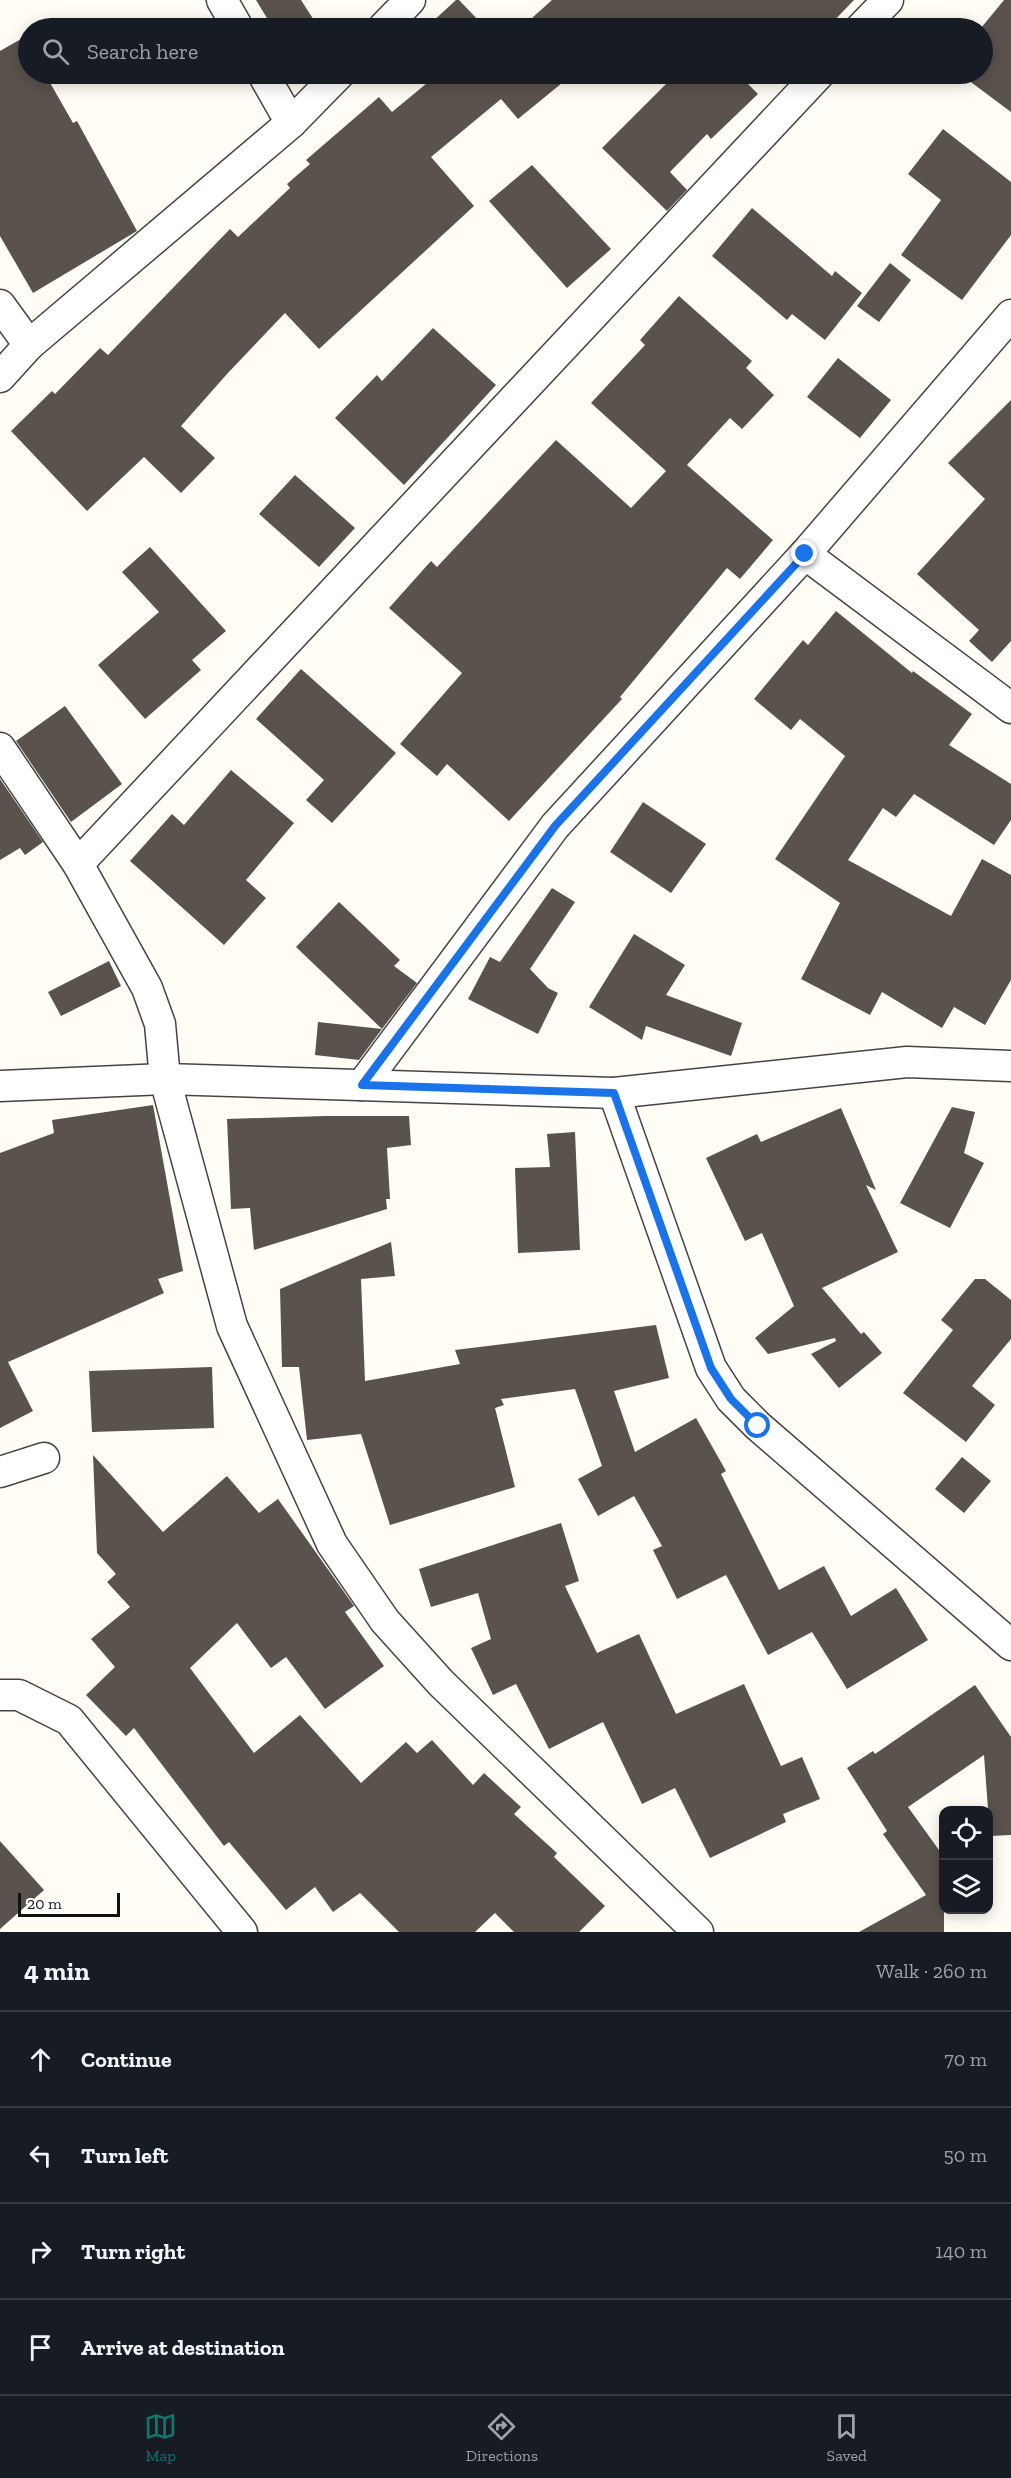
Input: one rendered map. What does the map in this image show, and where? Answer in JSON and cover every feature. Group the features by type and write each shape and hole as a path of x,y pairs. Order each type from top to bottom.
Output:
{"street":[{"path":"222,0 232,18"},
{"path":"393,18 410,0"},
{"path":"871,18 888,0"},
{"path":"269,84 291,123"},
{"path":"0,377 29,345 291,123 329,84"},
{"path":"78,864 810,84"},
{"path":"0,304 29,345"},
{"path":"362,1085 555,826 805,554 1011,315"},
{"path":"805,554 1011,708"},
{"path":"0,748 78,864 147,988 160,1024 165,1079 232,1326 332,1544 385,1621 441,1683 698,1932"},
{"path":"0,1086 165,1079 614,1093 907,1062 1006,1057"},
{"path":"614,1093 711,1368 731,1399 758,1426 1011,1645"},
{"path":"0,1472 44,1458"},
{"path":"0,1695 19,1695 69,1720 242,1932"}],"building":[{"path":"256,0 301,0 313,18 267,18"},
{"path":"456,0 459,0 476,18 436,18"},
{"path":"552,0 854,0 837,18 532,18"},
{"path":"1004,0 1011,0 1011,112 973,84 993,84 993,18 989,18"},
{"path":"18,41 18,84 51,84 73,123 77,121 137,231 33,293 0,236 0,51"},
{"path":"426,84 561,84 518,119 501,99 431,157 474,206 319,349 285,313 227,374 181,426 215,458 181,493 144,457 87,511 11,431 52,391 55,394 100,348 108,355 230,229 238,237 290,188 287,184 310,164 306,160 379,97 392,112"},
{"path":"666,84 748,84 758,94 711,139 707,134 670,172 687,190 667,211 602,148"},
{"path":"943,129 1011,182 1011,235 962,300 901,255 941,200 908,174"},
{"path":"532,165 611,249 567,288 489,201"},
{"path":"752,208 832,276 835,271 862,293 825,340 792,314 787,320 712,256"},
{"path":"890,263 911,280 879,322 857,306"},
{"path":"679,296 752,361 746,368 774,395 742,429 730,418 687,465 773,540 740,579 727,568 620,697 622,699 509,821 447,764 437,776 400,744 462,673 389,608 431,561 437,567 556,440 631,508 666,471 591,403 645,345 640,340"},
{"path":"433,328 496,385 404,485 335,418 377,375 382,381"},
{"path":"838,358 891,400 860,438 807,397"},
{"path":"1011,400 1011,641 992,662 969,641 979,630 917,574 985,499 948,463"},
{"path":"295,475 355,528 319,567 259,514"},
{"path":"150,547 226,631 192,660 201,670 145,719 98,665 159,612 122,572"},
{"path":"836,611 912,673 913,671 972,714 949,745 1011,784 1011,820 994,845 914,794 896,817 883,808 848,860 951,916 982,859 1011,875 1011,980 985,1025 954,1007 942,1028 882,992 870,1015 801,979 840,903 775,859 845,756 800,719 791,730 754,699 803,640 808,645"},
{"path":"301,669 396,753 332,823 306,800 324,780 256,719"},
{"path":"65,706 122,784 71,822 16,741"},
{"path":"231,770 294,823 246,880 266,898 224,945 130,861 172,814 184,825"},
{"path":"0,779 43,842 25,855 20,848 0,860"},
{"path":"643,802 706,844 671,893 610,852"},
{"path":"552,888 575,902 530,969 548,988 558,993 538,1034 468,999 490,957 500,962"},
{"path":"339,902 400,960 394,966 417,983 382,1029 296,947"},
{"path":"634,934 685,965 666,995 742,1023 731,1056 646,1026 642,1040 589,1007"},
{"path":"109,961 121,986 61,1016 48,992"},
{"path":"318,1022 382,1029 359,1060 315,1055"},
{"path":"153,1105 183,1271 158,1279 164,1293 8,1362 33,1411 0,1428 0,1153 54,1133 52,1120"},
{"path":"952,1107 975,1112 964,1153 984,1163 950,1228 900,1203"},
{"path":"841,1108 876,1190 866,1185 898,1252 822,1288 861,1334 864,1332 882,1353 839,1388 811,1354 836,1341 835,1338 768,1354 755,1338 794,1306 762,1233 745,1241 706,1158 757,1134 761,1142"},
{"path":"409,1116 411,1145 387,1148 390,1199 386,1199 387,1209 254,1250 250,1208 231,1209 227,1119"},
{"path":"575,1132 580,1250 518,1253 515,1168 550,1167 547,1134"},
{"path":"391,1242 395,1276 361,1279 365,1381 460,1364 455,1350 656,1325 669,1378 614,1391 635,1452 696,1418 726,1471 721,1474 779,1590 824,1566 851,1616 896,1588 928,1640 847,1689 812,1632 768,1655 726,1575 677,1599 653,1550 662,1546 634,1496 598,1516 578,1479 602,1466 575,1389 501,1399 504,1405 495,1408 515,1487 390,1525 361,1434 307,1440 299,1367 282,1367 280,1289"},
{"path":"975,1279 985,1279 1011,1300 1011,1339 972,1386 995,1405 966,1442 903,1393 953,1330 941,1320"},
{"path":"212,1367 214,1428 92,1432 89,1371"},
{"path":"93,1455 163,1532 227,1476 259,1513 278,1499 354,1606 345,1612 384,1666 325,1709 286,1657 271,1668 237,1623 190,1668 254,1753 300,1715 361,1783 406,1742 417,1753 432,1740 473,1785 484,1773 521,1807 514,1814 557,1853 554,1857 605,1906 579,1932 514,1932 495,1913 475,1932 399,1932 360,1893 333,1912 315,1887 286,1910 229,1842 224,1846 134,1728 126,1736 86,1695 115,1667 91,1639 130,1607 107,1582 116,1574 97,1553"},
{"path":"962,1457 991,1481 964,1513 935,1489"},
{"path":"561,1523 579,1581 565,1586 597,1653 639,1634 676,1714 744,1684 781,1766 802,1757 820,1799 783,1814 786,1822 710,1858 675,1788 642,1804 603,1722 549,1749 516,1684 493,1695 471,1648 491,1639 478,1593 431,1607 419,1569"},
{"path":"975,1685 1011,1737 1011,1835 993,1836 993,1806 988,1806 984,1755 908,1807 939,1850 939,1914 944,1914 944,1932 859,1932 926,1895 883,1834 887,1831 847,1768 873,1751 875,1754"},
{"path":"0,1841 44,1890 0,1929"}],"route":[{"path":"758,1426 731,1399 711,1368 614,1093 362,1085 555,826 805,554"}]}
